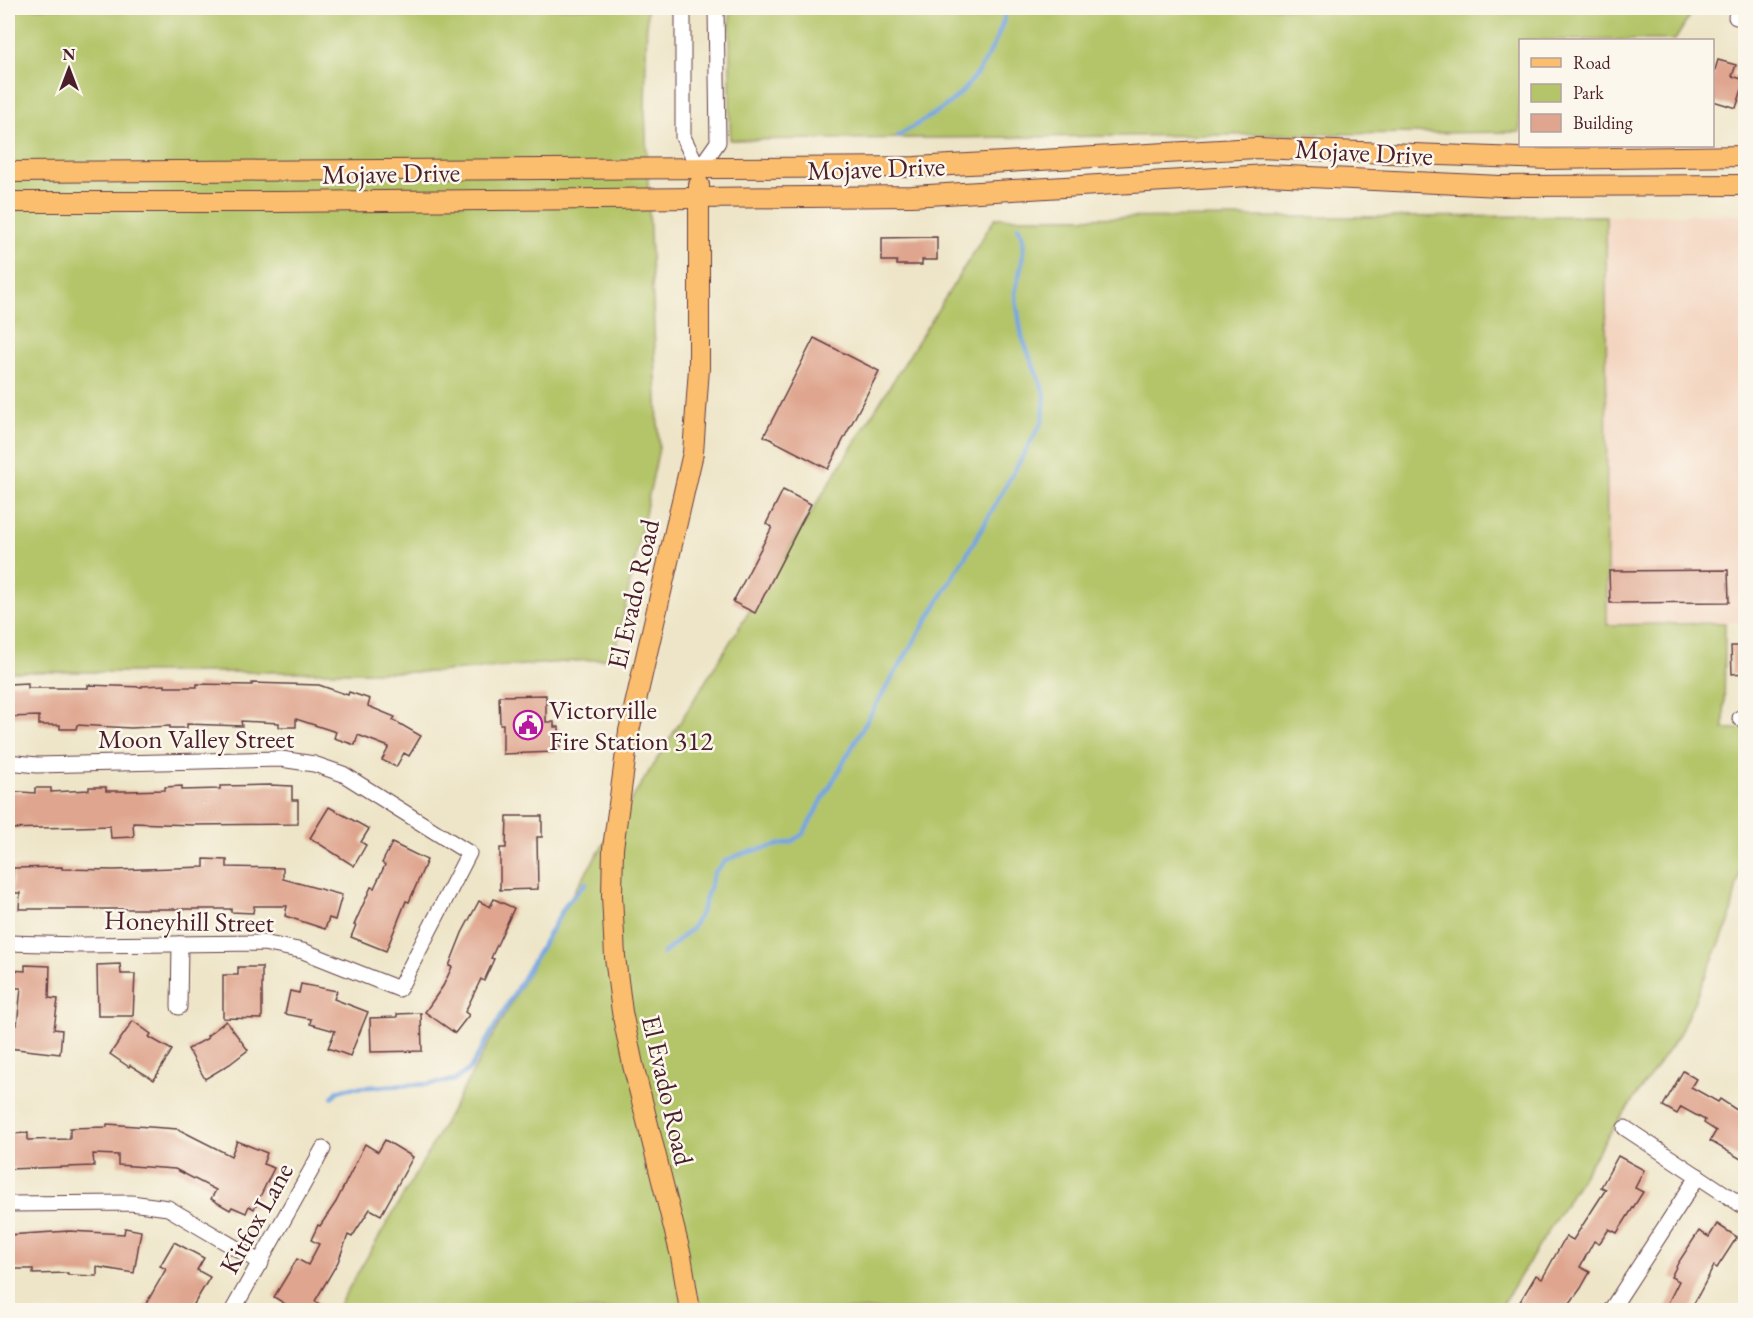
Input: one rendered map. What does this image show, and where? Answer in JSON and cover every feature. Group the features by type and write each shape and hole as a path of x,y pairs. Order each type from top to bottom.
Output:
{"main road":[{"name":"Mojave Drive","path":"8,202 400,199 699,184 915,166 1266,147 1537,159 1746,156"},
{"name":"Mojave Drive","path":"8,172 400,170 912,196 1267,175 1500,186 1746,185"},
{"path":"400,170 400,199"},
{"name":"El Evado Road","path":"690,1311 681,1256 635,1074 622,1012 615,957 612,895 613,848 629,731 693,453 699,368 699,184"}],"street":[{"name":"El Evado Road","path":"683,8 682,137 699,184"},
{"path":"699,184 718,142 716,8"},
{"name":"Moon Valley Street","path":"8,762 37,765 281,759 314,764 343,774 469,853 399,989"},
{"name":"Honeyhill Street","path":"8,943 80,945 263,943 303,951 399,989"},
{"path":"179,1007 180,944"},
{"path":"1625,1128 1746,1208"},
{"name":"Kitfox Lane","path":"233,1311 323,1149"},
{"path":"1611,1311 1698,1176"},
{"path":"8,1204 131,1203 168,1208 261,1263"}],"shaded area":[{"path":"1745,214 1745,622 1607,625 1606,216"}],"green space":[{"path":"8,8 647,8 645,112 659,448 614,658 436,672 8,672"},
{"path":"730,8 1695,8 1676,39 1519,39 1519,132 730,140"},
{"path":"1606,216 1607,625 1725,623 1724,729 1745,729 1745,848 1729,922 1679,1035 1605,1140 1499,1310 336,1310 416,1174 567,903 995,218"}],"building":[{"path":"1718,60 1736,65 1732,76 1745,80 1736,108 1714,101 1714,73"},
{"path":"937,237 937,260 922,260 922,265 897,265 897,261 882,261 882,238"},
{"path":"814,338 879,371 828,469 764,436"},
{"path":"783,490 811,504 755,613 733,602 772,527 766,524"},
{"path":"1728,570 1729,602 1610,603 1609,571"},
{"path":"1731,646 1746,646 1746,673 1732,674"},
{"path":"28,683 28,688 88,688 88,685 197,687 197,684 252,685 252,683 319,685 348,695 349,692 370,699 368,706 395,717 393,720 421,736 409,756 404,753 396,767 382,760 389,747 358,735 355,745 334,738 336,732 296,719 296,727 279,727 279,723 241,721 242,726 187,724 187,728 170,728 170,726 131,728 77,725 76,729 60,729 60,725 39,725 39,716 8,717 8,684"},
{"name":"Victorville Fire Station 312","path":"546,695 546,722 554,722 554,727 559,727 560,748 555,748 555,752 503,754 503,724 500,724 499,696"},
{"path":"182,786 182,790 220,789 220,786 292,786 292,800 298,800 298,824 133,823 134,837 111,838 110,826 8,829 8,791 35,793 35,788 51,788 51,792 89,790 89,787 106,787 106,791 165,790 165,787"},
{"path":"329,807 369,829 361,842 366,845 354,866 310,838"},
{"path":"507,816 542,816 542,837 537,837 538,889 500,890 500,848 506,848"},
{"path":"392,843 427,860 409,902 406,901 386,951 351,937 371,887 374,888 385,865 382,863"},
{"path":"204,859 227,860 227,867 283,868 283,879 342,895 335,920 329,918 325,929 285,916 287,906 254,906 253,913 231,912 231,909 19,909 20,893 12,893 13,868 62,867 62,869 114,870 204,867"},
{"path":"494,899 514,908 491,958 494,959 484,981 481,979 465,1012 469,1015 455,1033 425,1012 443,986 452,967 449,966 462,933 479,901 490,907"},
{"path":"120,964 121,974 135,974 133,1016 98,1016 97,965"},
{"path":"25,965 50,966 49,998 58,999 54,1029 62,1030 60,1054 8,1048 8,1027 17,1025 21,988 10,988 11,970 25,971"},
{"path":"238,967 262,967 262,1019 223,1018 223,975 238,975"},
{"path":"301,984 337,991 334,999 368,1012 350,1056 328,1048 335,1031 310,1024 311,1019 285,1014 290,991 299,993"},
{"path":"421,1013 422,1051 371,1052 370,1018"},
{"path":"133,1021 151,1034 149,1037 172,1050 154,1080 110,1054"},
{"path":"226,1021 248,1050 205,1079 188,1049 208,1038 207,1036"},
{"path":"1683,1071 1696,1079 1691,1087 1718,1102 1720,1099 1746,1116 1746,1162 1710,1141 1716,1131 1704,1123 1705,1120 1681,1107 1677,1114 1663,1106"},
{"path":"107,1124 178,1129 231,1156 237,1141 267,1153 263,1164 274,1168 254,1209 249,1206 246,1213 232,1207 230,1210 211,1199 216,1190 175,1169 118,1165 118,1155 93,1154 94,1166 8,1169 8,1134 28,1133 28,1140 70,1139 70,1128 107,1127"},
{"path":"385,1140 413,1157 381,1215 370,1209 352,1237 348,1235 338,1262 315,1301 330,1311 284,1311 287,1305 274,1297 297,1259 308,1265 319,1244 311,1240 318,1225 320,1226 336,1202 365,1144 378,1152"},
{"path":"1618,1156 1644,1170 1635,1188 1643,1192 1617,1233 1609,1229 1599,1244 1594,1241 1580,1267 1590,1272 1565,1310 1526,1311 1518,1305 1536,1275 1542,1279 1566,1236 1573,1240 1606,1189 1601,1187"},
{"path":"1717,1224 1737,1237 1717,1268 1714,1266 1690,1311 1664,1311 1679,1281 1671,1277 1678,1263 1699,1231 1709,1237"},
{"path":"125,1228 141,1231 134,1273 97,1267 97,1276 68,1275 68,1273 33,1274 33,1269 8,1269 8,1235 69,1231 124,1234"},
{"path":"174,1242 204,1258 197,1270 210,1277 190,1311 142,1311 166,1269 160,1266"}],"waterway":[{"path":"898,136 947,105 971,81 987,58 1007,8"},
{"path":"663,954 691,929 701,913 714,873 725,861 741,854 791,842 803,834 1043,420 1045,395 1022,337 1015,293 1024,240 1018,226"},
{"path":"332,1097 338,1091 348,1088 430,1084 455,1080 470,1069 567,903 586,883"}],"place":[{"name":"Victorville Fire Station 312","path":"528,725"}]}
